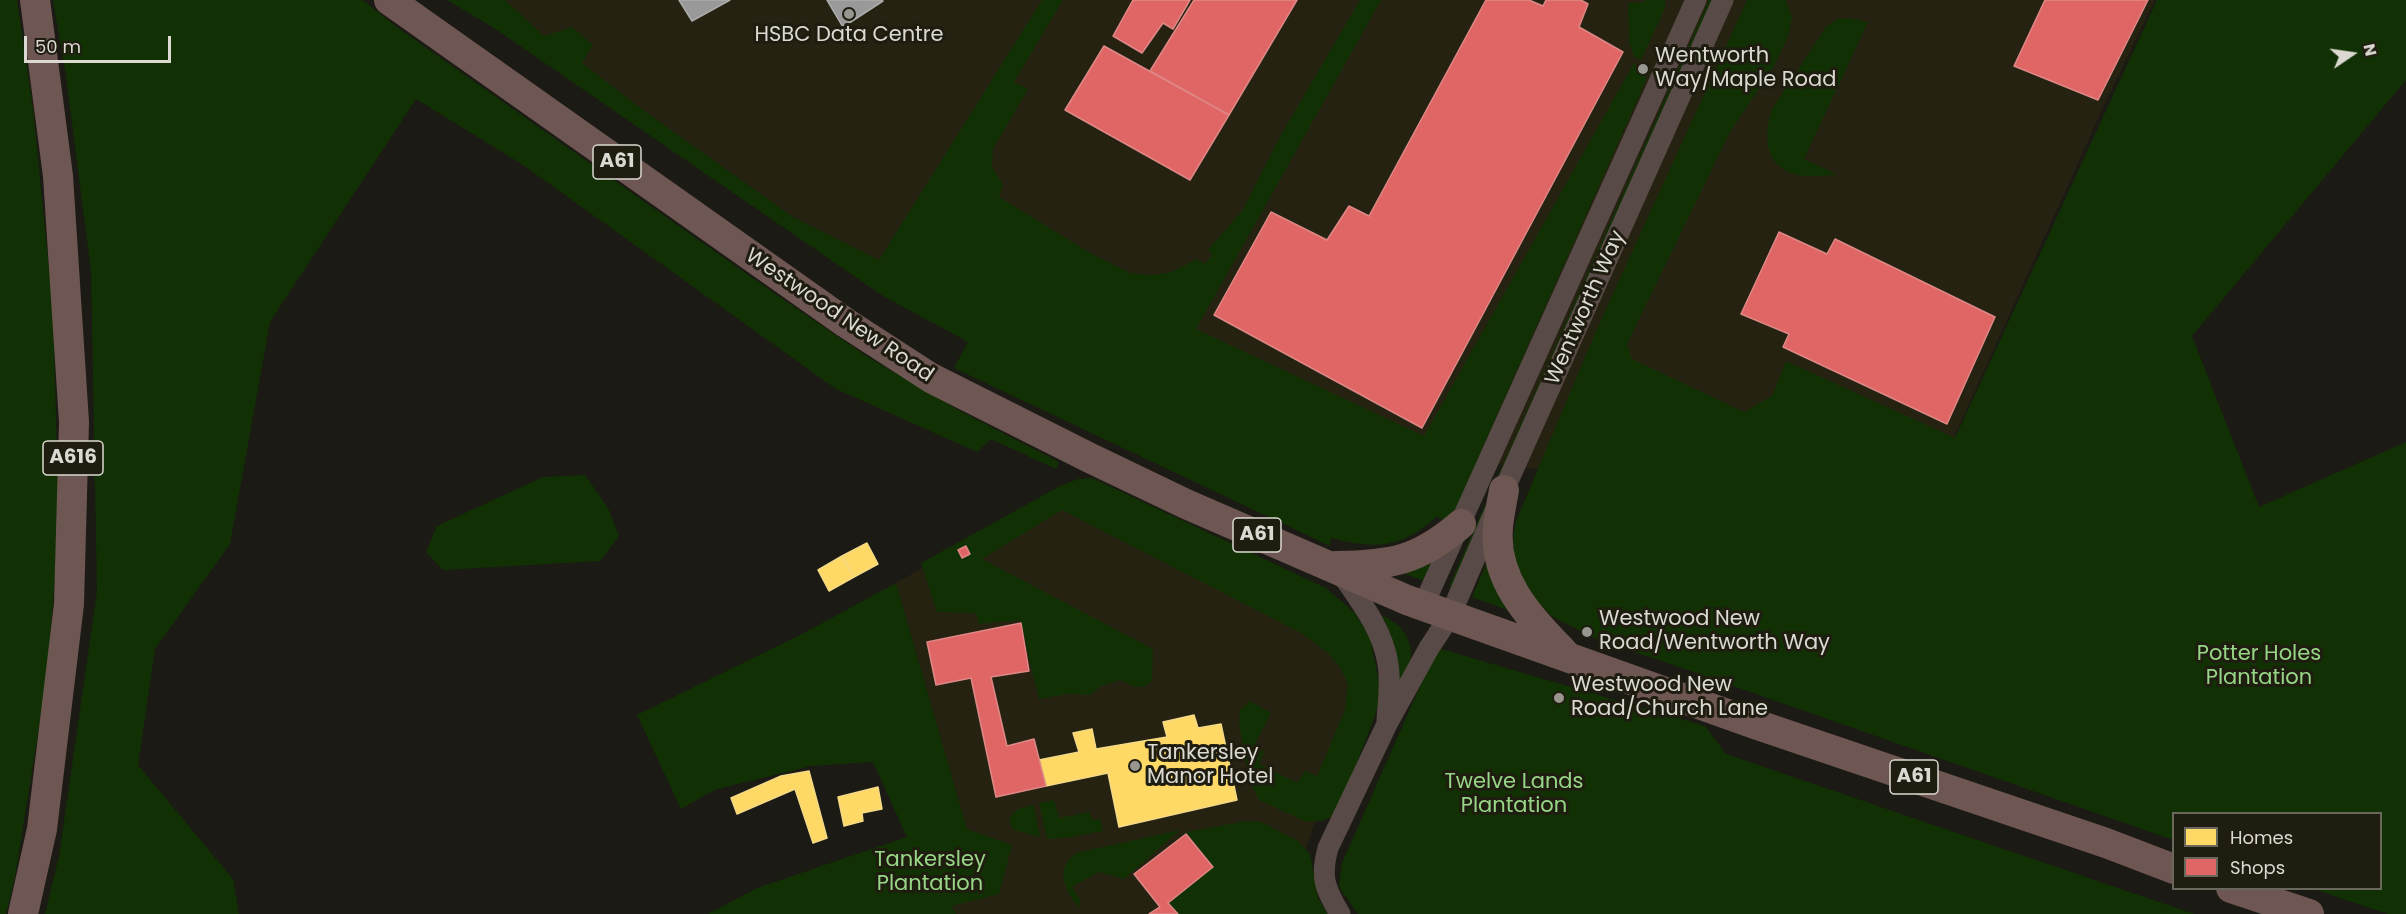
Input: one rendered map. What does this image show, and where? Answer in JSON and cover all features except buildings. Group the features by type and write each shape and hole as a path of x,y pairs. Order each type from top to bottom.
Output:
{"highway":[{"name":"A616","path":"24,914 42,829 69,604 74,422 58,176 35,0"},
{"name":"Westwood New Road","path":"389,0 802,294 931,378 1186,504 1334,570 1437,611 1755,724 2106,843 2172,868"},
{"path":"1504,490 1498,528 1498,547 1502,568 1521,606 1568,658"},
{"path":"1334,570 1398,561 1415,556 1461,524"},
{"path":"2237,890 2309,914"}],"street":[{"name":"Wentworth Way","path":"1437,611 1504,490 1723,0"},
{"name":"Wentworth Way","path":"1437,611 1461,524 1491,451 1691,6"},
{"path":"1334,570 1367,611 1384,649 1389,682 1387,724"},
{"path":"1340,914 1325,887 1324,862 1336,830 1387,724 1429,648 1437,611"}],"shaded area":[{"path":"505,0 2155,0 2106,101 1894,570 1571,473 1432,456 915,204 879,261 793,217 544,36"},
{"path":"1078,479 1302,615 1361,692 1303,856 1315,898 1326,914 956,914 952,906 967,829 896,583"}],"green space":[{"path":"0,0 17,0 33,109 53,310 59,527 47,677 15,877 6,914 0,914"},
{"path":"53,0 363,0 394,25 871,359 962,412 1059,462 1056,469 991,439 977,452 836,389 523,165 416,99 270,322 230,544 155,649 138,765 233,879 239,914 45,914 59,856 97,592 91,271 66,76"},
{"path":"447,0 505,0 544,36 572,27 593,45 582,63 643,110 793,217 879,260 1042,0 1063,0 1014,82 1028,89 993,149 992,167 1003,185 999,197 1092,254 1130,273 1152,275 1172,272 1197,259 1204,264 1213,255 1208,250 1242,211 1282,133 1360,0 1381,0 1196,329 1424,436 1634,63 1647,78 1477,460 1461,524 1436,517 1412,535 1387,544 1361,544 1331,538 1330,546 954,368 968,342 883,296 494,28"},
{"path":"1665,0 1665,8 1641,60 1634,57 1629,41 1628,3"},
{"path":"1709,0 1714,0 1453,587 1449,586"},
{"name":"Potter Holes Plantation","path":"1747,0 1786,0 1792,17 1788,37 1774,66 1730,132 1627,344 1632,359 1744,412 1772,396 1786,361 1955,438 2157,0 2406,0 2406,80 2192,336 2259,507 2406,442 2406,914 2388,914 2316,890 2382,890 2382,812 2172,812 2172,840 1602,642 1551,616 1522,579 1514,557 1513,537 1516,521 1597,329"},
{"path":"1848,18 1868,22 1804,159 1838,175 1805,176 1792,173 1782,168 1770,153 1767,132 1772,109 1826,27 1838,19"},
{"path":"585,475 608,508 619,536 600,561 443,570 426,552 437,526 543,477"},
{"path":"1092,478 1326,588 1355,613 1370,638 1379,682 1379,702 1342,801 1333,816 1321,821 1307,822 1259,800 1246,765 1239,724 1240,710 1250,701 1271,713 1255,744 1264,752 1259,764 1297,783 1305,771 1317,776 1345,710 1348,684 1341,669 1328,653 1303,634 1062,510 982,559 1153,649 1152,680 1146,686 1135,687 1120,680 1101,686 1090,695 1068,694 1039,699 1020,620 979,624 976,613 937,612 921,563 1060,486 1078,479"},
{"path":"1492,551 1521,615 1472,597"},
{"path":"1437,555 1424,581 1398,571"},
{"name":"Tankersley Plantation","path":"896,583 967,829 1012,845 999,894 952,906 956,914 708,914 757,888 907,837 873,762 811,766 714,790 681,809 637,715 802,634"},
{"path":"1382,615 1403,630 1408,639 1411,659 1400,694 1396,653"},
{"name":"Twelve Lands Plantation","path":"1441,649 1705,726 1726,754 2194,914 1358,914 1339,887 1342,863 1433,657"},
{"path":"1054,800 1059,818 1090,812 1092,820 1100,819 1103,831 1047,839 1039,803"},
{"path":"1034,805 1040,837 1014,830 1009,821 1016,811"},
{"path":"1246,821 1261,822 1298,841 1310,854 1318,898 1327,914 1178,914 1168,903 1213,867 1186,832"},
{"path":"1180,830 1124,879 1098,872 1072,887 1080,900 1079,908 1072,898 1063,875 1067,863 1076,853"}],"place":[{"name":"HSBC Data Centre","path":"849,14"},
{"name":"Wentworth Way/Maple Road","path":"1643,69"},
{"name":"Westwood New Road/Wentworth Way","path":"1587,632"},
{"name":"Westwood New Road/Church Lane","path":"1559,698"},
{"name":"Tankersley Manor Hotel","path":"1135,766"}]}
